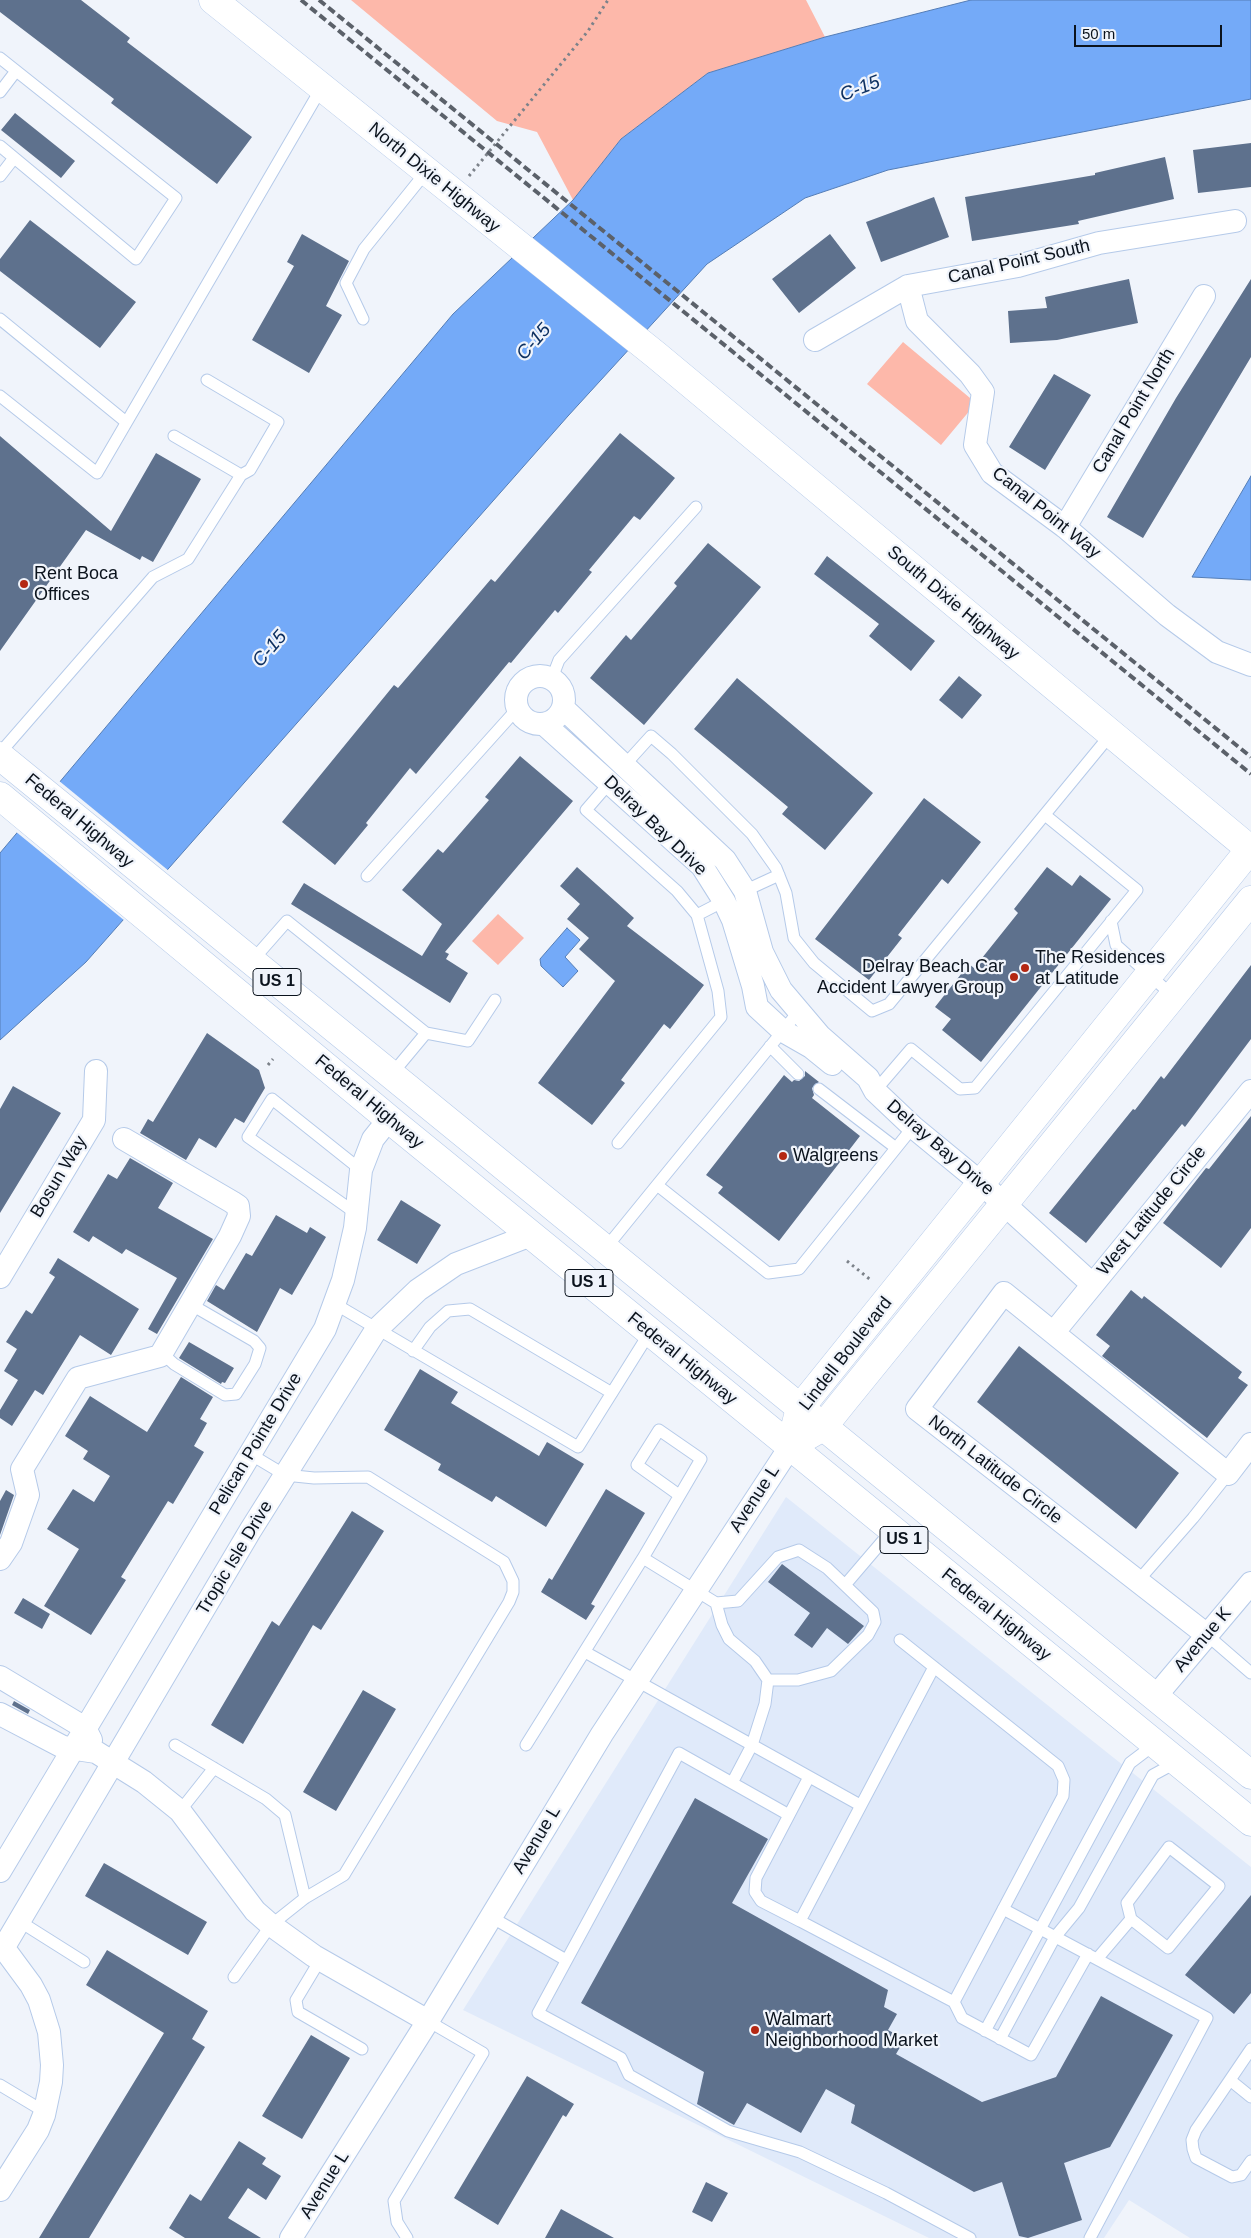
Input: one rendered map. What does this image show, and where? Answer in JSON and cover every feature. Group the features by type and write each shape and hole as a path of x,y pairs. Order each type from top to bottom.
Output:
{"main road":[{"name":"North Dixie Highway","path":"214,0 516,245 656,355"},
{"name":"South Dixie Highway","path":"656,355 1251,849"},
{"name":"Federal Highway","path":"6,760 251,962 1251,1775"},
{"path":"0,797 6,760"},
{"name":"Federal Highway","path":"0,797 389,1119 1251,1822"},
{"name":"Lindell Boulevard","path":"790,1446 800,1408 1251,849"},
{"name":"Lindell Boulevard","path":"790,1446 823,1427 1251,900"},
{"path":"328,1068 366,1080 379,1079 391,1075"},
{"path":"389,1119 404,1115 420,1116 456,1128"},
{"path":"1155,1744 1185,1744 1230,1758"}],"street":[{"name":"Canal Point South","path":"815,340 908,286 1018,266 1099,243 1235,221"},
{"name":"Canal Point Way","path":"908,286 917,321 970,374 984,392 975,445 992,474 1065,527 1167,615 1209,647 1251,665"},
{"name":"Canal Point North","path":"1065,527 1204,296"},
{"path":"517,709 517,692 527,678 544,676 552,678 563,691 563,708 552,721 544,724"},
{"name":"Delray Bay Drive","path":"563,708 625,764 725,860 745,891 762,952 781,990 820,1036 868,1078 875,1091 913,1127 982,1182 1092,1284"},
{"name":"Delray Bay Drive","path":"517,709 528,721 544,724 702,866 724,901 733,920 754,986 757,1007 777,1039 811,1048 861,1087 875,1091"},
{"name":"Bosun Way","path":"0,1277 94,1120 96,1071"},
{"name":"West Latitude Circle","path":"1054,1332 1251,1091"},
{"name":"Pelican Pointe Drive","path":"73,1750 325,1329 343,1280 357,1214 361,1170 373,1139 389,1119"},
{"path":"0,1559 11,1542 28,1495 22,1469 78,1378 160,1356 230,1236 239,1216 238,1206 124,1139"},
{"name":"Tropic Isle Drive","path":"2,1945 19,1922 104,1758 285,1476 376,1330 418,1290 456,1264 531,1235"},
{"name":"North Latitude Circle","path":"1207,1635 917,1409 1004,1293 1228,1474"},
{"path":"1228,1474 1251,1444"},
{"name":"Avenue L","path":"291,2238 428,2021 602,1734 790,1446"},
{"name":"Avenue K","path":"1155,1698 1251,1583"},
{"path":"0,1677 85,1728 104,1758"},
{"path":"0,1714 63,1747 104,1758 144,1782 180,1811 255,1911 271,1925 320,1960 428,2021"},
{"path":"0,1871 73,1750"},
{"path":"0,2190 30,2145 45,2112 52,2082 52,2048 49,2032 35,1992 2,1945"}],"lane":[{"path":"0,58 176,198 136,259 0,146"},
{"path":"0,92 16,71"},
{"path":"0,396 96,473 322,87"},
{"path":"0,176 14,158"},
{"path":"364,319 346,283 364,249 426,172"},
{"path":"0,319 126,422"},
{"path":"6,760 153,577 188,559 241,475 250,470 278,422 207,380"},
{"path":"174,436 241,475"},
{"path":"552,678 559,660 696,507"},
{"path":"367,876 517,709"},
{"path":"618,1143 721,1017 718,991 696,915 677,891 586,810 651,736 752,834 779,875 786,893 794,938 814,963 872,1010 889,1004 1111,734"},
{"path":"875,1091 911,1049 960,1088 975,1088 1137,890 1045,815"},
{"path":"696,915 779,875"},
{"path":"251,962 287,921 426,1033 468,1042 496,1000"},
{"path":"1112,921 1116,945 1174,996"},
{"path":"605,1249 799,1011"},
{"path":"391,1075 426,1033"},
{"path":"777,1039 798,1074"},
{"path":"819,1089 896,1148"},
{"path":"357,1214 248,1137 272,1099 361,1170"},
{"path":"657,1185 768,1273 799,1269 913,1127"},
{"path":"162,1353 174,1364 225,1395 236,1394 255,1364 260,1348 254,1341 190,1304"},
{"path":"335,1304 376,1330 578,1447 650,1332"},
{"path":"413,1351 430,1327 448,1311 470,1309 612,1393"},
{"path":"526,1745 643,1558 701,1459 659,1430 637,1465 679,1495"},
{"path":"234,1977 271,1925 305,1898 344,1875 509,1602 513,1592 513,1581 504,1562 368,1477 314,1478 285,1476 250,1454"},
{"path":"1138,1581 1193,1518 1228,1474"},
{"path":"845,1585 892,1530"},
{"path":"643,1558 716,1603 738,1601 778,1557 799,1550 827,1568 873,1612 875,1622 868,1635 831,1671 798,1680 768,1680"},
{"path":"716,1603 722,1625 729,1639 755,1662 768,1680 765,1704 752,1745 732,1783"},
{"path":"1207,1635 1250,1669"},
{"path":"900,1640 1058,1766 1064,1780 1063,1796 954,2002"},
{"path":"585,1652 860,1805"},
{"path":"800,1921 934,1667"},
{"path":"985,2031 1130,1763 1155,1744"},
{"path":"175,1745 266,1799 285,1815 305,1898"},
{"path":"789,1815 679,1752 538,2013 621,2058 629,2074 728,2131 800,2152 970,2238"},
{"path":"1000,2039 1055,1937 1079,1908 1153,1776 1177,1762"},
{"path":"180,1811 214,1768"},
{"path":"809,1777 756,1878 754,1892 761,1901 954,2002 962,2018 1031,2055 1092,1956 1131,1918"},
{"path":"1169,1847 1219,1886 1168,1948 1131,1918 1127,1903 1169,1847"},
{"path":"1003,1909 1207,2018 1090,2238"},
{"path":"491,1917 566,1960"},
{"path":"19,1922 84,1962"},
{"path":"320,1960 296,2000 298,2012 362,2049"},
{"path":"407,2238 397,2222 394,2201 483,2053 428,2021"},
{"path":"1251,2049 1196,2130 1192,2140 1196,2158 1232,2177 1241,2175 1251,2161"},
{"path":"1230,2080 1251,2097"},
{"path":"0,2085 45,2112"}],"path":[{"path":"454,194 588,31 608,0"},
{"path":"268,1064 273,1059"},
{"path":"847,1262 872,1281"}],"shaded area":[{"path":"351,0 806,0 825,37 708,73 621,139 573,200 537,132 497,121"},
{"path":"903,342 976,403 941,445 867,384"},
{"path":"498,914 524,938 498,965 472,941"},
{"path":"786,1497 1251,1867 1251,2238 1190,2238 1129,2200 1104,2238 929,2238 463,2010"}],"water":[{"name":"C-15","path":"971,0 1251,0 1251,99 888,170 805,198 707,264 568,416 86,962 0,1040 0,853 453,314 573,200 621,139 708,73 825,37"},
{"path":"1251,476 1251,580 1192,577"},
{"path":"567,928 580,940 565,957 578,971 563,987 541,966 540,959"}],"pier":[{"path":"58,780 169,871 125,921 15,831"}],"building":[{"path":"0,0 81,0 130,38 127,42 252,137 217,184 111,103 114,99 0,12"},
{"path":"15,113 75,161 61,178 1,130"},
{"path":"1251,143 1251,187 1198,193 1193,150"},
{"path":"1165,157 1174,199 1078,221 1079,224 972,241 965,197 1095,175 1095,173"},
{"path":"934,197 949,237 881,262 866,222"},
{"path":"30,220 136,302 100,348 0,271 0,259"},
{"path":"302,234 349,261 326,306 342,315 309,373 252,340 294,266 287,262"},
{"path":"830,234 856,268 799,313 772,279"},
{"path":"1129,279 1138,323 1057,340 1010,343 1008,311 1047,308 1045,297"},
{"path":"1251,279 1251,357 1143,538 1107,517 1176,398"},
{"path":"1054,374 1091,395 1045,470 1009,447"},
{"path":"620,433 675,478 640,520 634,516 589,570 592,572 558,613 555,610 511,663 509,662 416,774 410,768 366,823 368,825 335,865 282,822 394,685 398,688 491,579 495,582"},
{"name":"Rent Boca Offices","path":"0,436 111,531 156,453 201,479 153,562 142,556 140,560 86,530 0,651"},
{"path":"708,543 761,587 644,725 590,678 626,635 631,640 677,586 674,583"},
{"path":"827,556 935,641 911,671 869,636 879,624 814,574"},
{"path":"959,676 982,695 962,719 939,700"},
{"path":"737,678 873,793 825,850 782,814 788,807 694,729"},
{"path":"520,756 573,801 445,952 449,954 446,959 468,973 450,1003 291,904 304,883 422,956 442,924 402,890 438,849 443,853 489,800 485,797"},
{"path":"924,798 981,842 948,884 942,879 898,935 902,938 869,980 815,939"},
{"path":"577,867 634,918 627,926 704,985 670,1029 664,1024 621,1080 625,1083 592,1125 538,1083 615,981 579,949 589,938 567,919 580,904 560,886"},
{"name":"The Residences at Latitude","path":"1047,867 1072,886 1080,875 1111,899 981,1062 942,1030 951,1019 935,1007 969,964 974,968 1018,913 1014,909"},
{"path":"1251,965 1251,1039 1185,1127 1182,1124 1086,1243 1049,1213 1161,1076 1164,1079"},
{"path":"207,1033 259,1070 265,1088 244,1123 235,1118 216,1148 199,1138 186,1160 140,1133 148,1119 153,1122"},
{"name":"Walgreens","path":"805,1071 819,1082 812,1088 814,1095 812,1098 860,1136 779,1241 718,1193 723,1187 706,1175 784,1075 792,1082 794,1080 799,1081 805,1076"},
{"path":"13,1086 61,1113 0,1213 0,1109"},
{"path":"1251,1116 1251,1228 1221,1268 1163,1223 1206,1168 1209,1169"},
{"path":"130,1158 173,1183 158,1208 213,1239 157,1334 148,1329 177,1278 126,1249 122,1254 93,1236 89,1242 73,1232 108,1174 117,1179"},
{"path":"401,1200 441,1225 417,1264 377,1240"},
{"path":"276,1215 307,1233 310,1227 326,1237 292,1295 280,1288 257,1332 207,1301 216,1285 224,1290 246,1253 252,1256"},
{"path":"58,1258 139,1309 111,1355 80,1335 43,1395 35,1390 12,1426 0,1418 0,1410 18,1380 4,1371 17,1349 6,1342 26,1310 32,1314 55,1277 49,1273"},
{"path":"1131,1290 1142,1299 1144,1296 1242,1372 1238,1378 1248,1385 1207,1438 1102,1356 1110,1346 1096,1335"},
{"path":"189,1342 234,1368 225,1383 222,1382 221,1384 179,1358"},
{"path":"1019,1346 1179,1473 1136,1529 977,1402"},
{"path":"420,1369 458,1392 451,1403 539,1456 547,1442 584,1464 546,1527 496,1496 492,1502 438,1470 441,1464 384,1430"},
{"path":"181,1377 213,1397 200,1419 207,1423 194,1446 204,1452 173,1504 168,1501 121,1577 126,1580 91,1635 44,1606 79,1549 47,1529 73,1489 94,1502 110,1476 83,1459 88,1451 65,1436 90,1396 147,1432"},
{"path":"606,1489 645,1513 591,1604 595,1606 586,1620 541,1592 549,1578 552,1580"},
{"path":"6,1490 14,1495 0,1535 0,1501"},
{"path":"352,1511 384,1531 321,1630 313,1625 243,1744 211,1725 272,1621 279,1626"},
{"path":"782,1564 864,1626 848,1644 827,1628 812,1648 794,1635 810,1613 768,1582"},
{"path":"23,1598 50,1614 42,1629 14,1613"},
{"path":"363,1690 396,1709 336,1811 303,1792"},
{"path":"14,1701 30,1710 28,1714 12,1705"},
{"path":"695,1798 768,1839 732,1903 888,1990 884,2007 897,2014 888,2030 905,2039 896,2054 982,2102 1056,2077 1101,1996 1173,2035 1110,2147 1064,2163 1082,2220 1028,2238 1019,2236 1002,2182 974,2192 851,2123 855,2105 826,2089 801,2133 747,2103 734,2125 697,2104 704,2072 581,2003"},
{"path":"104,1863 207,1922 188,1955 85,1896"},
{"path":"1251,1895 1251,1993 1234,2014 1185,1975"},
{"path":"107,1950 208,2011 192,2039 205,2047 89,2238 39,2238 164,2033 86,1985"},
{"path":"311,2035 350,2058 302,2139 262,2116"},
{"path":"527,2076 574,2104 566,2117 563,2115 498,2225 454,2198"},
{"path":"239,2141 266,2158 262,2164 281,2176 266,2200 248,2188 228,2218 261,2238 185,2238 169,2228 190,2194 201,2201"},
{"path":"706,2182 728,2193 712,2222 692,2212"},
{"path":"561,2209 614,2238 545,2238"}],"railway":[{"path":"301,0 1251,774"},
{"path":"319,0 1251,757"}],"place":[{"name":"Rent Boca Offices","path":"24,584"},
{"name":"The Residences at Latitude","path":"1025,968"},
{"name":"Delray Beach Car Accident Lawyer Group","path":"1014,977"},
{"name":"Walgreens","path":"783,1156"},
{"name":"Walmart Neighborhood Market","path":"755,2030"}]}
